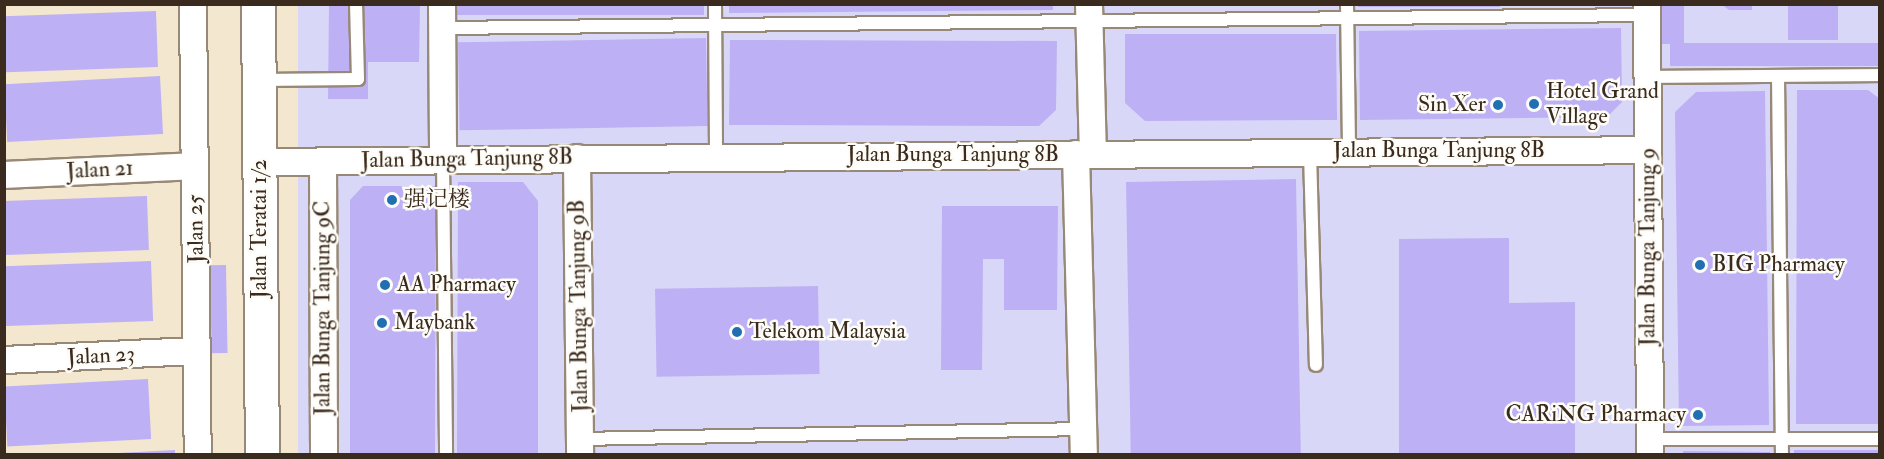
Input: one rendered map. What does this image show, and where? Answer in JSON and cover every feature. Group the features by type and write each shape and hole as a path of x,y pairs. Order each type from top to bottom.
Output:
{"main road":[{"name":"Jalan Teratai 1/2","path":"258,4 262,454"}],"street":[{"name":"Jalan 25","path":"193,4 198,454"},
{"name":"Jalan Bunga Tanjung 9","path":"1647,10 1650,447"},
{"path":"1084,454 1084,154 1089,13"},
{"path":"442,16 443,159"},
{"name":"Jalan Bunga Tanjung 8B","path":"259,162 1648,150"},
{"name":"Jalan Bunga Tanjung 9B","path":"577,158 580,447"},
{"name":"Jalan Bunga Tanjung 9C","path":"322,161 324,454"},
{"name":"Jalan 21","path":"4,175 195,166"},
{"name":"Jalan 23","path":"4,360 197,351"}],"lane":[{"path":"259,80 358,79 356,4"},
{"path":"715,4 716,157"},
{"path":"1347,4 1349,152"},
{"path":"442,16 715,25 1089,13 1347,18 1647,10"},
{"path":"1647,77 1880,75"},
{"path":"1778,76 1782,454"},
{"path":"1310,153 1316,365"},
{"path":"443,159 446,454"},
{"path":"580,447 1083,429"},
{"path":"1650,447 1782,440 1880,439"}],"shaded area":[{"path":"298,5 1879,5 1879,454 298,454"}],"building":[{"path":"329,4 420,4 419,62 368,62 368,99 328,99"},
{"path":"456,4 704,4 704,15 456,15"},
{"path":"1358,4 1500,4 1500,7 1358,7"},
{"path":"1662,4 1684,4 1684,44 1662,44"},
{"path":"1721,4 1752,4 1752,10 1729,10"},
{"path":"1788,4 1838,4 1838,40 1788,40"},
{"path":"729,5 1053,5 1053,10 729,13"},
{"path":"156,11 158,67 6,72 4,16"},
{"path":"1621,28 1622,102 1607,117 1360,120 1359,31"},
{"path":"1125,34 1336,34 1337,120 1145,121 1125,103"},
{"path":"706,38 708,126 460,130 458,42"},
{"path":"730,40 1057,41 1056,110 1039,126 729,125"},
{"path":"1670,43 1880,43 1880,66 1670,66"},
{"path":"160,76 163,134 7,142 4,84"},
{"path":"1797,90 1868,90 1880,99 1880,424 1796,424"},
{"path":"1765,91 1769,425 1679,426 1675,112 1696,92"},
{"path":"1296,179 1301,454 1131,454 1126,182"},
{"path":"458,182 523,182 538,201 538,454 457,454"},
{"path":"363,186 436,186 435,454 350,454 350,200"},
{"path":"147,196 149,250 6,255 4,201"},
{"path":"942,206 1058,206 1057,310 1004,310 1004,259 983,259 982,370 941,370"},
{"path":"1509,238 1509,303 1575,302 1575,454 1399,454 1399,239"},
{"path":"151,261 153,321 6,326 4,266"},
{"path":"210,265 226,265 228,353 212,353"},
{"name":"Telekom Malaysia","path":"818,286 820,374 657,377 655,289"},
{"path":"148,379 151,439 7,446 4,387"},
{"path":"175,450 175,454 118,454 118,453"},
{"path":"1794,450 1880,450 1880,454 1794,454"},
{"path":"1683,451 1770,452 1770,454 1683,454"}],"place":[{"name":"Hotel Grand Village","path":"1534,104"},
{"name":"Sin Xer","path":"1498,105"},
{"name":"强记楼","path":"392,200"},
{"name":"BIG Pharmacy","path":"1700,265"},
{"name":"AA Pharmacy","path":"385,285"},
{"name":"Maybank","path":"382,323"},
{"name":"Telekom Malaysia","path":"737,332"},
{"name":"CARiNG Pharmacy","path":"1698,415"}]}
